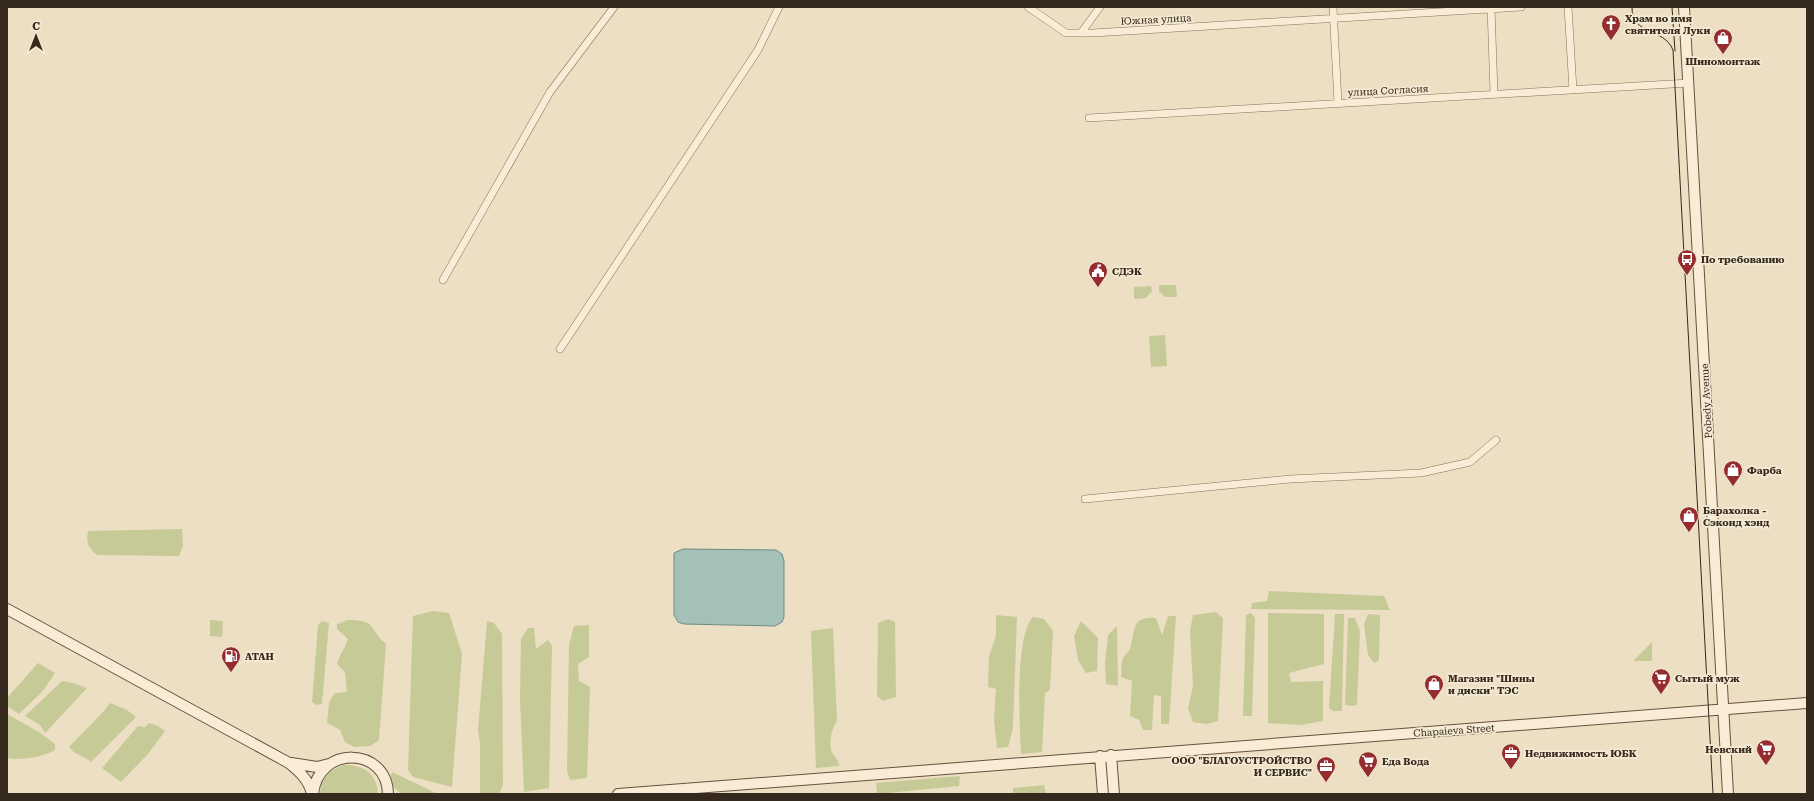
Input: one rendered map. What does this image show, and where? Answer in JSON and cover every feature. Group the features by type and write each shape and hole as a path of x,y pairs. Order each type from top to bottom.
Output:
{"main road":[{"name":"Pobedy Avenue","path":"1684,7 1728,794"},
{"path":"7,610 289,763 305,779 313,794"},
{"name":"Chapaieva Street","path":"618,794 1111,755 1807,703"},
{"path":"1111,755 1114,794"},
{"path":"1100,756 1103,794"},
{"path":"289,763 317,767 343,758 350,757 366,760 383,775 389,793"},
{"path":"313,794 319,774 329,764"}],"street":[{"path":"443,280 550,92 614,7"},
{"path":"560,349 758,50 779,7"},
{"name":"Южная улица","path":"1028,7 1066,32 1080,33 1521,7"},
{"path":"1080,33 1100,7"},
{"path":"1333,7 1338,103"},
{"path":"1568,7 1573,90"},
{"path":"1491,8 1494,94"},
{"name":"улица Согласия","path":"1089,118 1689,83"},
{"path":"1085,499 1290,479 1421,473 1470,462 1496,440"}],"green space":[{"path":"1159,285 1176,285 1177,297 1165,297 1159,291"},
{"path":"1151,286 1152,291 1146,298 1134,299 1134,287"},
{"path":"1165,335 1167,366 1151,367 1149,336"},
{"path":"182,529 183,546 179,556 97,555 90,547 87,539 88,531"},
{"path":"1269,591 1384,596 1390,610 1251,609 1252,603 1267,601"},
{"path":"433,611 449,613 462,654 452,787 413,777 408,770 413,616"},
{"path":"1216,612 1223,618 1218,721 1206,724 1193,722 1188,709 1193,686 1190,631 1193,615"},
{"path":"1251,613 1255,618 1252,716 1243,716 1246,615"},
{"path":"1268,613 1324,614 1324,664 1289,673 1291,682 1323,681 1323,721 1300,725 1268,723"},
{"path":"1335,614 1344,614 1342,711 1333,711 1329,708"},
{"path":"1368,614 1380,615 1379,660 1374,663 1368,655 1364,624"},
{"path":"996,615 1017,617 1013,728 1008,747 997,748 994,720 996,689 988,687 989,657 996,635"},
{"path":"1168,616 1176,616 1169,724 1161,724 1161,696 1154,695 1152,730 1143,730 1139,720 1130,716 1132,681 1121,677 1122,660 1128,652 1138,622 1142,619 1156,618 1162,635"},
{"path":"1033,617 1044,619 1053,631 1050,690 1045,693 1042,752 1021,754 1019,703 1021,662 1023,643 1027,628"},
{"path":"1348,618 1355,618 1360,631 1357,705 1351,706 1345,705"},
{"path":"888,619 895,622 896,697 883,701 877,696 878,623"},
{"path":"210,620 223,621 222,637 210,636"},
{"path":"348,620 357,620 368,623 386,644 379,740 370,746 354,747 345,742 340,730 327,723 329,702 335,693 347,692 345,672 337,664 348,639 337,629 337,624"},
{"path":"322,621 329,623 322,704 316,705 312,702 318,625"},
{"path":"487,621 494,623 502,634 503,785 499,794 480,794 480,743 478,730"},
{"path":"1081,621 1098,638 1097,671 1086,673 1078,660 1074,636"},
{"path":"589,625 589,657 578,664 579,681 590,687 587,778 570,780 567,771 569,645 574,626"},
{"path":"1117,626 1118,686 1106,684 1105,663 1108,635"},
{"path":"528,628 534,628 536,649 548,640 552,646 549,788 524,792 520,699 521,639"},
{"path":"833,628 837,721 832,732 830,744 839,766 816,768 811,631"},
{"path":"1652,642 1652,661 1633,661"},
{"path":"38,663 55,673 42,692 19,714 7,706 7,698"},
{"path":"62,681 87,688 45,733 40,725 25,716"},
{"path":"110,703 127,710 136,717 91,762 74,752 69,747"},
{"path":"7,714 39,732 55,744 55,750 32,758 7,758"},
{"path":"149,723 158,726 165,731 148,754 121,782 102,768 138,726 145,727"},
{"path":"345,765 352,765 368,772 375,781 378,794 320,794 322,783 328,775 335,769"},
{"path":"392,772 438,794 401,794 391,782"},
{"path":"960,776 959,786 877,794 876,783"},
{"path":"1044,785 1046,794 1013,794 1013,788"}],"water":[{"path":"683,549 776,550 782,554 784,561 784,617 782,622 775,626 684,624 678,622 674,615 674,553"}],"tram line":[{"path":"1632,7 1633,16 1637,23 1663,38 1669,43 1673,50 1713,794"},
{"path":"1672,7 1675,51"}],"place":[{"name":"Храм во имя святителя Луки","path":"1611,41"},
{"name":"Шиномонтаж","path":"1723,55"},
{"name":"По требованию","path":"1687,276"},
{"name":"СДЭК","path":"1098,288"},
{"name":"Фарба","path":"1733,487"},
{"name":"Барахолка - Сэконд хэнд","path":"1689,533"},
{"name":"АТАН","path":"231,673"},
{"name":"Сытый муж","path":"1661,695"},
{"name":"Магазин \"Шины и диски\" ТЭС","path":"1434,701"},
{"name":"Невский","path":"1766,766"},
{"name":"Недвижимость ЮБК","path":"1511,770"},
{"name":"Еда Вода","path":"1368,778"},
{"name":"ООО \"БЛАГОУСТРОЙСТВО И СЕРВИС\"","path":"1326,783"}]}
